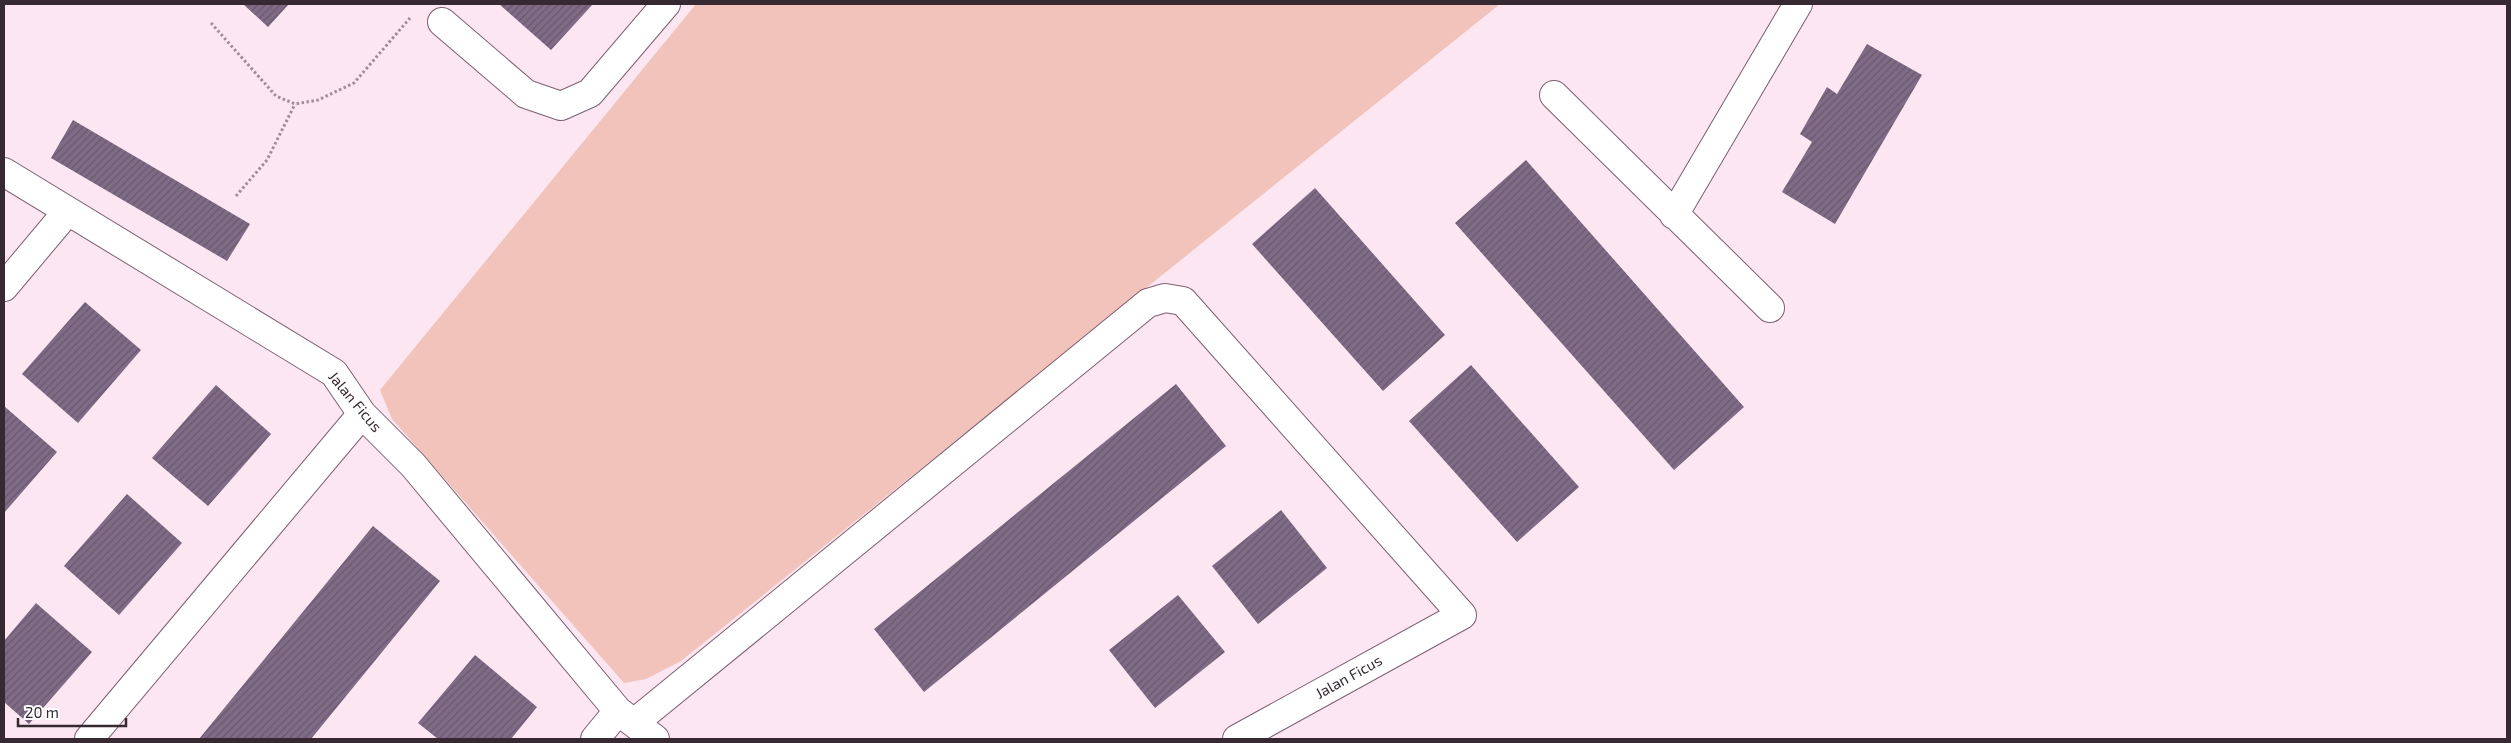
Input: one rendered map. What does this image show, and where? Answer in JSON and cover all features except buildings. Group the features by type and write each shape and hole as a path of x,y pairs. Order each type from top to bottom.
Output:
{"street":[{"path":"442,22 526,94 561,106 590,93 666,4"},
{"path":"1674,215 1798,4"},
{"path":"1554,95 1770,308"},
{"name":"Jalan Ficus","path":"4,172 334,373 362,414 413,465 626,717 655,739"},
{"path":"4,287 67,212"},
{"name":"Jalan Ficus","path":"626,717 1148,303 1165,298 1183,301 1462,615 1237,739"},
{"path":"89,739 362,414"},
{"path":"595,739 626,717"}],"path":[{"path":"211,23 276,96 296,104 318,100 354,83 408,19 426,13 442,22"},
{"path":"236,196 267,160 296,104"}],"shaded area":[{"path":"696,4 1500,4 681,661 646,679 624,683 392,419 380,390"}]}
